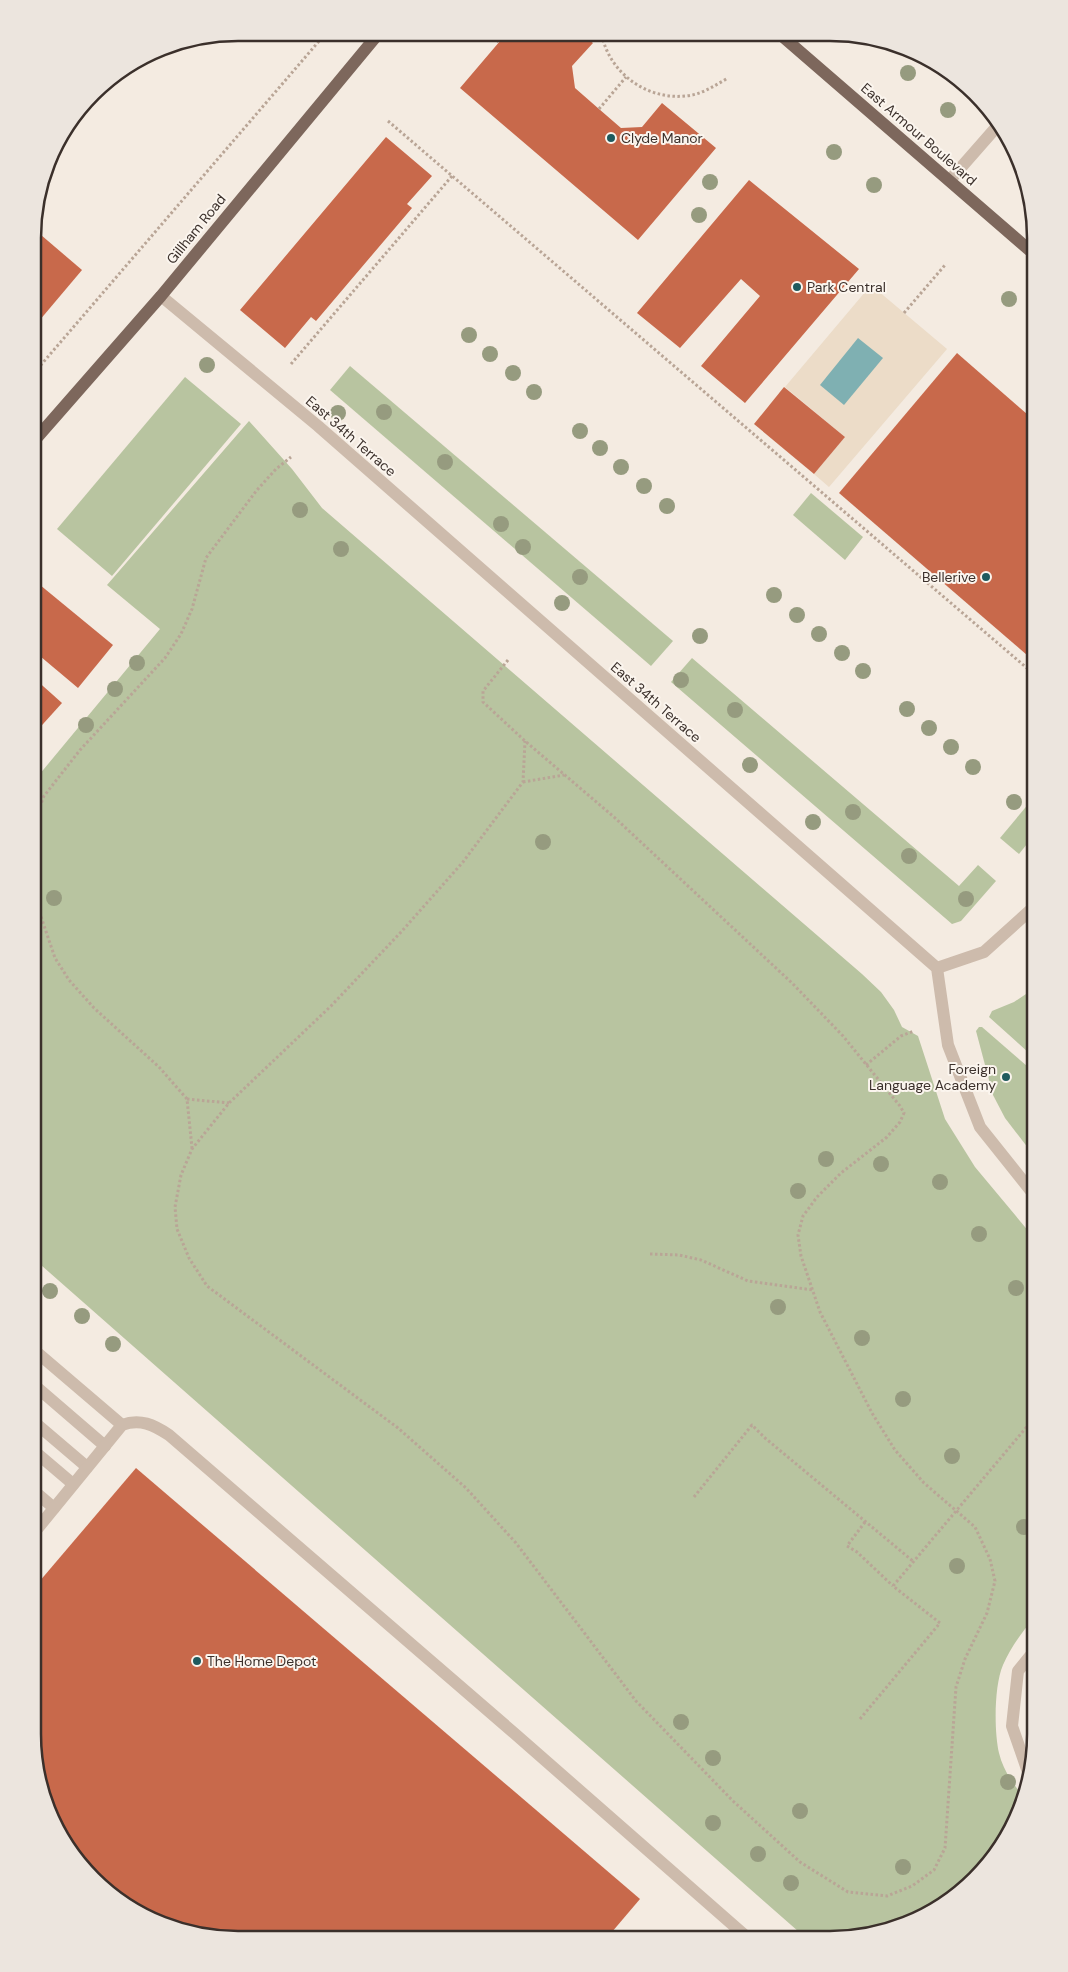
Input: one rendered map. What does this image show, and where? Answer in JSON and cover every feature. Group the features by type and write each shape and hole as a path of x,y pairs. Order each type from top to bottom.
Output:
{"main road":[{"name":"Gillham Road","path":"41,433 161,296 372,41"},
{"name":"East Armour Boulevard","path":"788,41 1027,247"}],"street":[{"path":"950,180 994,129"},
{"name":"East 34th Terrace","path":"161,296 325,433 938,968"},
{"path":"1027,913 984,952 938,968 948,1045 980,1128 1027,1186"},
{"path":"41,1356 122,1425"},
{"path":"41,1391 105,1446"},
{"path":"41,1522 122,1425 140,1422 155,1426 169,1435 740,1931"},
{"path":"41,1428 87,1467"},
{"path":"41,1457 73,1484"},
{"path":"41,1497 54,1508"},
{"path":"1024,1764 1012,1726 1018,1671 1027,1660"}],"path":[{"path":"41,365 319,41"},
{"path":"604,41 608,54 626,77 647,90 675,96 700,93 728,78"},
{"path":"599,109 626,77"},
{"path":"388,121 1027,668"},
{"path":"291,364 452,176"},
{"path":"904,313 946,265"},
{"path":"41,804 44,796 80,750 166,658 181,634 192,608 206,558 257,490 276,470 292,457"},
{"path":"508,660 483,691 482,698 525,741 643,843 792,983 843,1036 904,1113 900,1122 887,1137 842,1173 817,1197 803,1216 798,1235 801,1256 820,1312 872,1413 895,1450 924,1483 975,1527 990,1559 995,1581 987,1613 965,1659 956,1687 944,1848 934,1870 912,1886 887,1896 848,1892 800,1862 733,1801 636,1701 516,1543 466,1488 398,1428 207,1286 189,1258 177,1229 175,1207 181,1175 192,1149 229,1104 331,1006 402,931 463,862 524,782 525,741"},
{"path":"524,782 564,775"},
{"path":"41,916 54,958 69,980 94,1008 159,1067 187,1099 192,1149"},
{"path":"866,1065 901,1036 914,1031"},
{"path":"187,1099 229,1104"},
{"path":"650,1254 679,1255 701,1260 748,1281 813,1290"},
{"path":"694,1497 752,1424 765,1438 914,1562"},
{"path":"894,1586 1027,1426"},
{"path":"860,1719 940,1623 894,1586 857,1552 847,1546 865,1522"}],"green space":[{"path":"350,366 673,641 651,666 330,390"},
{"path":"185,377 241,424 112,576 57,529"},
{"path":"249,421 292,469 322,508 862,974 881,992 894,1010 902,1027 918,1036 945,1119 975,1167 1027,1229 1027,1627 1003,1665 996,1696 996,1733 999,1753 1003,1765 1018,1790 1006,1821 986,1854 960,1882 939,1898 905,1916 881,1924 855,1929 798,1931 41,1265 41,773 160,629 107,585"},
{"path":"811,493 863,537 845,560 793,515"},
{"path":"692,658 959,886 978,865 996,881 961,921 952,924 671,682"},
{"path":"1027,806 1027,844 1019,854 1000,838"},
{"path":"1027,993 1027,1051 989,1017 992,1011 1014,1002"},
{"path":"979,1027 982,1027 1027,1066 1027,1147 1005,1118 993,1095 976,1031"}],"shaded area":[{"path":"871,285 947,349 829,487 814,474 845,437 785,387"}],"water":[{"path":"858,338 883,358 844,405 820,385"}],"building":[{"name":"Clyde Manor","path":"500,41 590,41 593,43 572,66 575,88 621,128 642,127 662,103 716,148 638,240 460,88"},
{"path":"386,137 432,176 407,204 412,208 316,321 311,317 285,348 240,310"},
{"name":"Park Central","path":"749,180 859,269 745,403 701,366 760,296 741,279 680,348 637,313"},
{"path":"41,235 82,270 41,319"},
{"name":"Bellerive","path":"957,353 1027,414 1027,655 839,493"},
{"path":"784,387 845,437 814,474 754,424"},
{"path":"41,586 113,645 78,688 41,657"},
{"path":"41,684 62,703 41,726"},
{"name":"The Home Depot","path":"136,1468 640,1899 613,1931 238,1931 187,1924 151,1910 118,1890 90,1864 74,1843 62,1821 48,1785 41,1734 41,1580"}],"place":[{"name":"Clyde Manor","path":"611,138"},
{"name":"Park Central","path":"797,287"},
{"name":"Bellerive","path":"986,577"},
{"name":"Foreign Language Academy","path":"1006,1077"},
{"name":"The Home Depot","path":"197,1661"}]}
